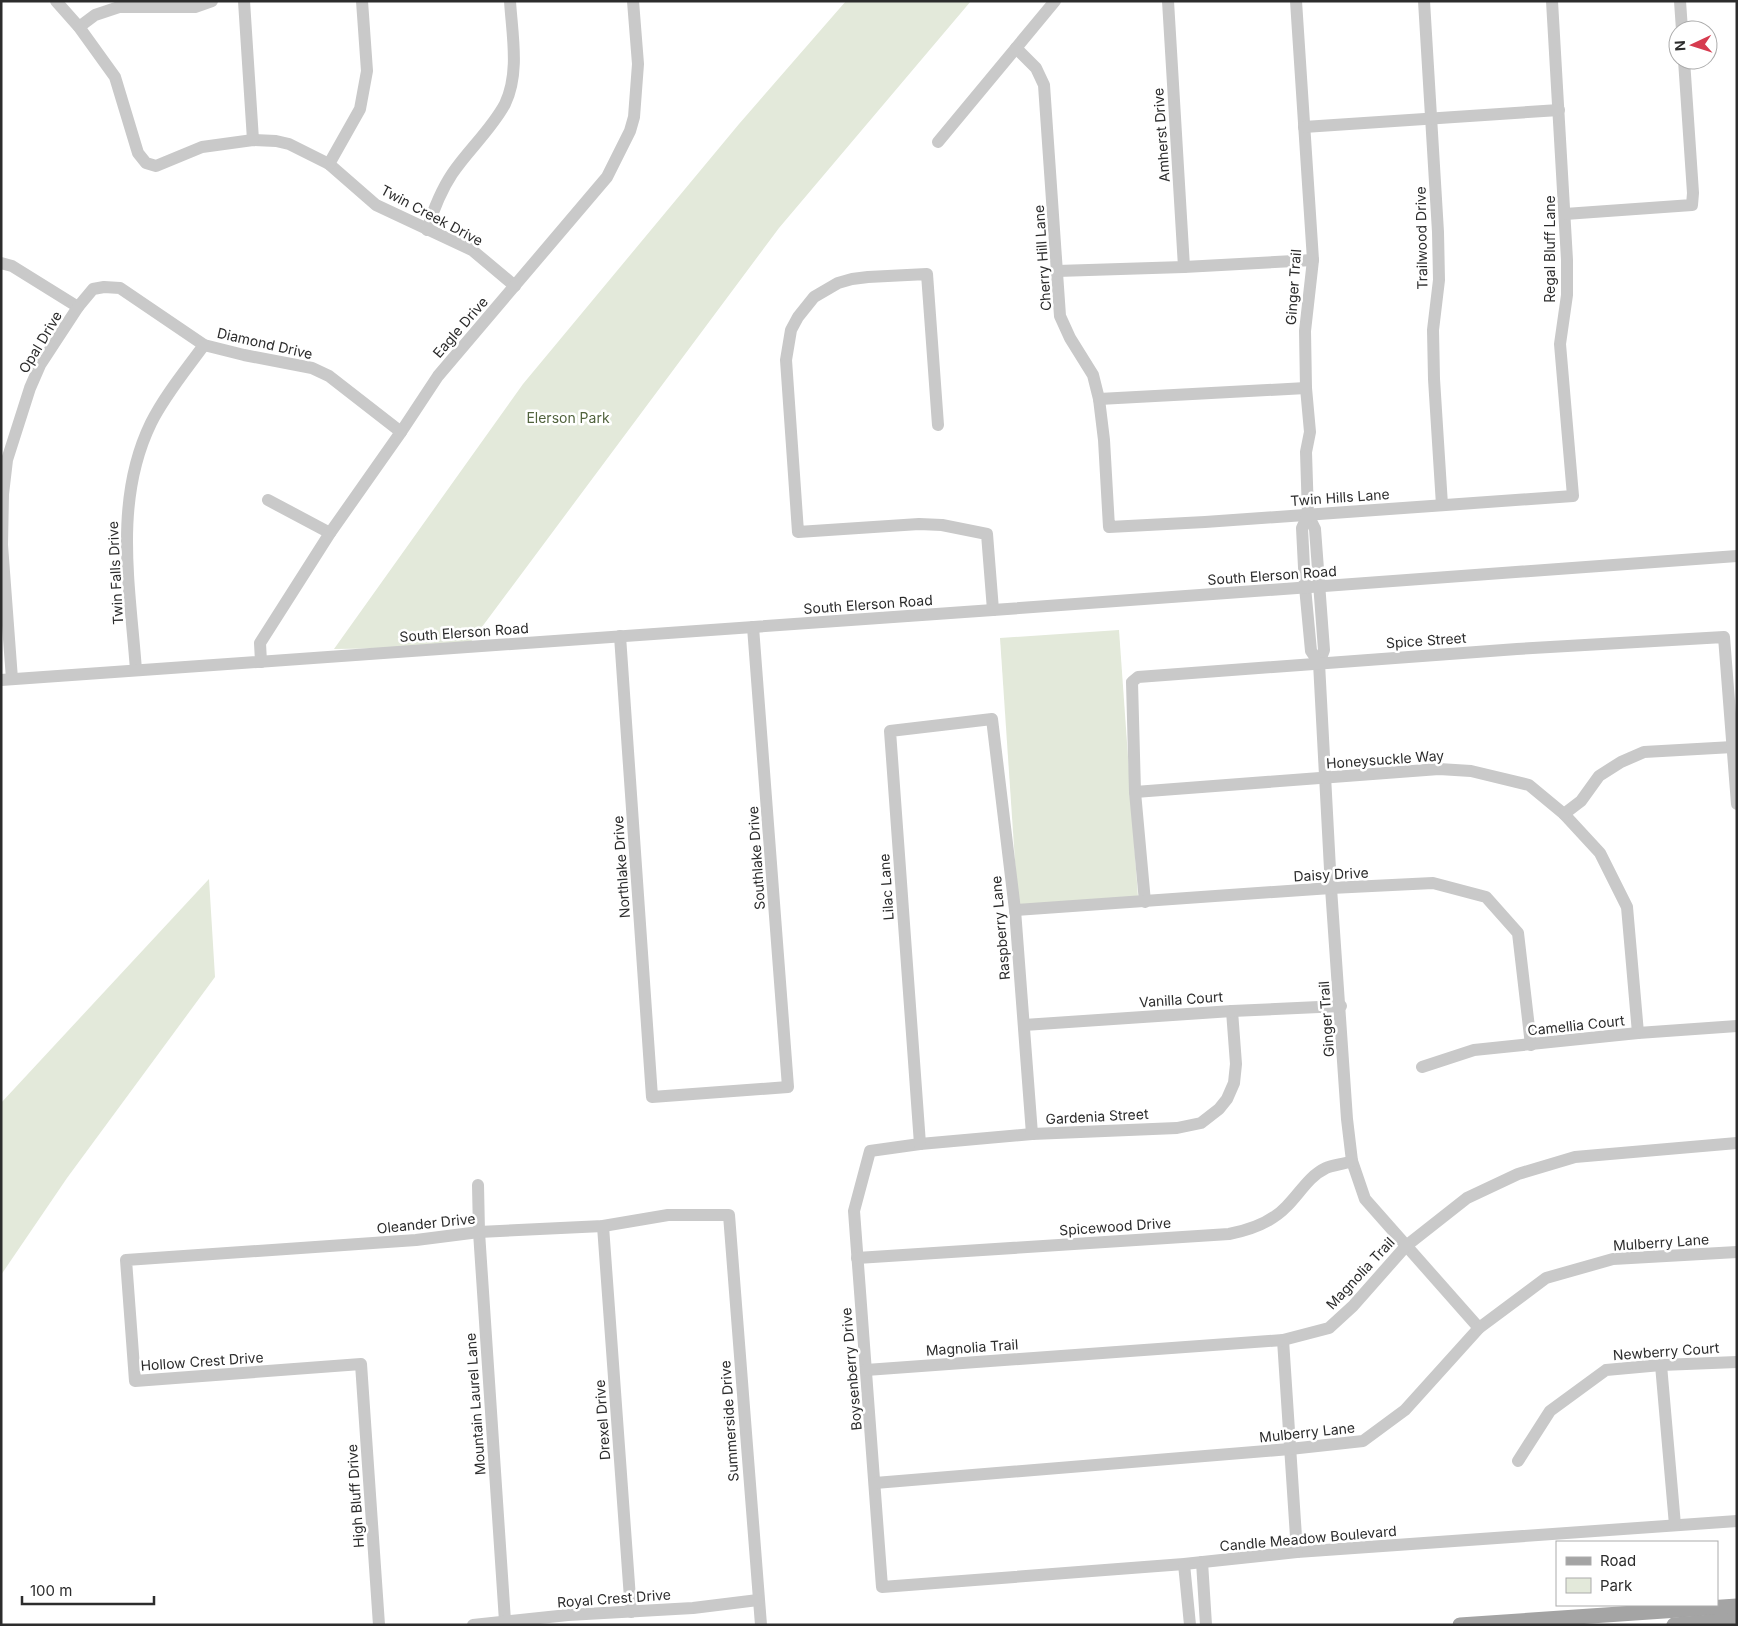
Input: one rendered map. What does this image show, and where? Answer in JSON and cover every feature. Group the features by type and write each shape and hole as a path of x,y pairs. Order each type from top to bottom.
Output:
{"main road":[{"path":"1460,1625 1642,1618 1737,1606"},
{"path":"1674,1625 1737,1620"}],"street":[{"name":"Twin Creek Drive","path":"56,1 79,28 115,77 138,154 146,163 156,166 202,148 253,140 289,144 329,164 376,205 472,250 515,286"},
{"path":"79,28 95,16 119,7 195,6 212,1"},
{"path":"244,1 253,140"},
{"path":"329,164 360,109 367,71 362,1"},
{"path":"427,230 436,204 452,174 488,129 505,103 512,77 514,52 510,1"},
{"name":"Eagle Drive","path":"261,662 260,643 330,533 438,376 607,177 630,132 636,100 638,64 633,1"},
{"path":"938,142 1055,1"},
{"name":"Amherst Drive","path":"1168,1 1184,267"},
{"name":"Ginger Trail","path":"1296,1 1313,260 1305,331 1306,388 1310,432 1306,452 1308,515 1315,529 1324,650 1319,662 1331,888 1347,1119 1352,1162 1365,1199 1479,1328"},
{"name":"Trailwood Drive","path":"1424,1 1438,232 1438,280 1433,330 1434,379 1442,505"},
{"name":"Regal Bluff Lane","path":"1552,1 1565,214 1567,295 1560,344 1572,496"},
{"path":"1680,1 1681,20"},
{"name":"Cherry Hill Lane","path":"1016,48 1036,68 1044,86 1060,316 1070,338 1093,374 1099,399 1104,440 1109,526"},
{"path":"1565,214 1692,205 1693,193 1685,70"},
{"path":"1304,127 1559,110"},
{"path":"1057,271 1313,260"},
{"path":"1,263 12,266 78,307"},
{"path":"938,425 927,274 860,278 838,283 814,297 798,316 791,330 786,360 798,532 919,524 942,525 987,534 994,610"},
{"name":"Opal Drive","path":"6,679 2,545 3,494 8,460 30,388 40,365 78,307 93,290 104,287 120,288"},
{"name":"Diamond Drive","path":"120,288 204,345 312,368 328,376 401,432"},
{"name":"Twin Falls Drive","path":"136,670 126,542 127,508 134,468 151,424 160,407 204,345"},
{"path":"1099,399 1306,388"},
{"name":"Twin Hills Lane","path":"1109,526 1308,515 1572,496"},
{"path":"268,500 330,533"},
{"name":"Ginger Trail","path":"1308,515 1302,528 1305,587 1311,651 1319,662"},
{"name":"South Elerson Road","path":"6,679 1737,556"},
{"name":"Southlake Drive","path":"652,1097 788,1087 753,627"},
{"name":"Northlake Drive","path":"620,636 652,1097"},
{"name":"Spice Street","path":"1135,792 1132,682 1138,677 1319,662 1724,637 1733,747"},
{"name":"Raspberry Lane","path":"992,719 1015,910 1032,1134"},
{"name":"Lilac Lane","path":"920,1144 890,731 992,719"},
{"path":"1564,814 1581,801 1599,776 1621,762 1644,752 1733,747 1737,804"},
{"name":"Honeysuckle Way","path":"1135,792 1439,769 1471,771 1529,785 1564,814 1600,853 1627,907 1638,1033"},
{"path":"1135,792 1145,902"},
{"name":"Daisy Drive","path":"1015,910 1331,888 1433,883 1486,897 1518,933 1531,1045"},
{"name":"Vanilla Court","path":"1024,1025 1340,1006"},
{"name":"Gardenia Street","path":"870,1151 920,1144 1032,1134 1176,1128 1201,1122 1219,1109 1227,1099 1234,1082 1236,1064 1232,1011"},
{"name":"Camellia Court","path":"1422,1067 1474,1050 1638,1033 1737,1026"},
{"name":"Magnolia Trail","path":"866,1370 1283,1340 1330,1328 1353,1306 1406,1246 1467,1198 1518,1174 1575,1157 1737,1143"},
{"name":"Boysenberry Drive","path":"870,1151 854,1211 882,1587"},
{"name":"Spicewood Drive","path":"857,1258 1244,1231 1271,1219 1286,1207 1310,1180 1326,1168 1352,1162"},
{"name":"Mountain Laurel Lane","path":"478,1185 479,1232 505,1624"},
{"name":"Oleander Drive","path":"126,1260 416,1240 479,1232 603,1226 668,1215 729,1214"},
{"name":"Summerside Drive","path":"729,1214 761,1625"},
{"name":"Drexel Drive","path":"603,1226 631,1612"},
{"name":"Mulberry Lane","path":"875,1484 1290,1449 1363,1441 1405,1410 1479,1328 1546,1278 1613,1259 1737,1252"},
{"name":"Hollow Crest Drive","path":"126,1260 135,1381 361,1364"},
{"path":"1283,1340 1297,1552"},
{"name":"Newberry Court","path":"1518,1461 1550,1411 1606,1370 1661,1365 1737,1362"},
{"name":"High Bluff Drive","path":"361,1364 379,1625"},
{"path":"1661,1365 1675,1525"},
{"name":"Candle Meadow Boulevard","path":"882,1587 1184,1564 1297,1552 1737,1521"},
{"path":"1202,1562 1206,1625"},
{"path":"1184,1564 1190,1625"},
{"name":"Royal Crest Drive","path":"473,1625 505,1624 568,1615 692,1608 758,1600"}],"green space":[{"name":"Elerson Park","path":"846,1 971,1 779,228 467,647 334,649 523,384 739,124"},
{"path":"1119,630 1138,897 1018,906 1000,638"},
{"path":"209,879 215,977 67,1178 1,1275 1,1103"}]}
